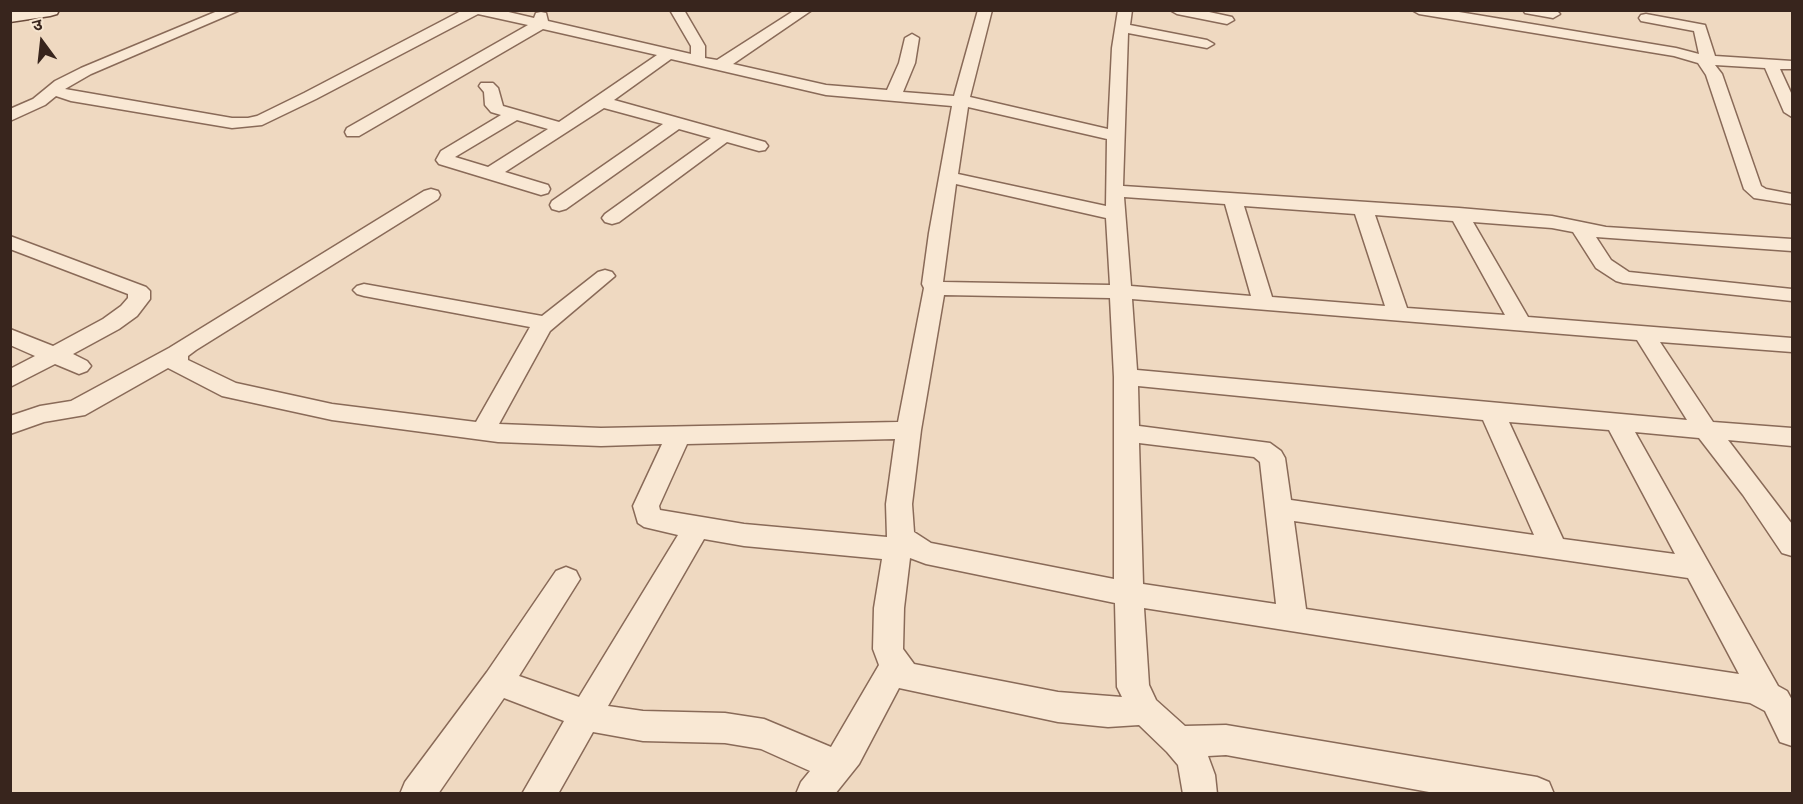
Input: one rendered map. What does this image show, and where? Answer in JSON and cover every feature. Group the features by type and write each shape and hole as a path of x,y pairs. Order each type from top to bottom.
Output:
{"main road":[{"path":"10,16 50,10"}],"street":[{"path":"10,116 39,102 86,71 233,10"},
{"path":"54,90 71,96 221,122 248,123 262,120 474,10"},
{"path":"480,10 541,14 668,54 722,64 826,90 961,100 1019,111 1116,136"},
{"path":"677,10 698,46 698,60"},
{"path":"722,64 805,10"},
{"path":"985,10 961,100 932,284 935,288 909,430 899,504 899,543 889,608 888,649 896,666 910,678 1058,707 1108,712 1145,710"},
{"path":"1177,10 1227,20"},
{"path":"1419,10 1455,13 1676,52 1705,60 1792,65"},
{"path":"1530,10 1553,14"},
{"path":"353,132 541,14"},
{"path":"1646,18 1700,28 1705,60 1714,74 1753,189 1761,195 1792,199"},
{"path":"1200,794 1196,766 1179,741 1145,710 1133,687 1128,594 1126,376 1115,203 1119,48 1124,19 1207,44"},
{"path":"893,96 907,63 912,38"},
{"path":"492,174 602,102 668,54"},
{"path":"1770,63 1792,112"},
{"path":"487,86 492,91 495,108 561,128"},
{"path":"602,102 759,146"},
{"path":"514,114 445,158 449,162 541,189"},
{"path":"559,205 676,123"},
{"path":"612,218 724,136"},
{"path":"948,177 1115,203 1233,200 1363,208 1560,222 1606,233 1792,245"},
{"path":"10,426 40,414 76,409 177,353 431,195"},
{"path":"1233,200 1264,305"},
{"path":"1363,208 1399,315"},
{"path":"1459,214 1520,323"},
{"path":"1580,227 1603,264 1623,277 1666,284 1792,295"},
{"path":"10,242 140,291 139,299 129,311 111,324 10,379"},
{"path":"483,431 545,323 605,276"},
{"path":"935,288 1122,292 1792,345"},
{"path":"364,290 545,323"},
{"path":"1643,333 1706,430 1752,488 1792,545"},
{"path":"10,336 79,366"},
{"path":"177,353 177,364 230,390 332,412 483,431 601,436 909,430"},
{"path":"1126,376 1492,412 1792,437"},
{"path":"1492,412 1554,549"},
{"path":"1617,423 1766,694"},
{"path":"1126,433 1266,451 1274,465 1293,619"},
{"path":"680,435 645,510 654,520 744,535 899,543 926,553 1128,594 1754,690 1776,701 1792,731"},
{"path":"1280,509 1697,568"},
{"path":"539,794 697,527"},
{"path":"417,794 498,682 566,579"},
{"path":"813,794 847,753 880,690 896,666"},
{"path":"498,682 585,716 643,726 746,730 786,742 836,766"},
{"path":"1179,741 1226,740 1537,794"}]}
